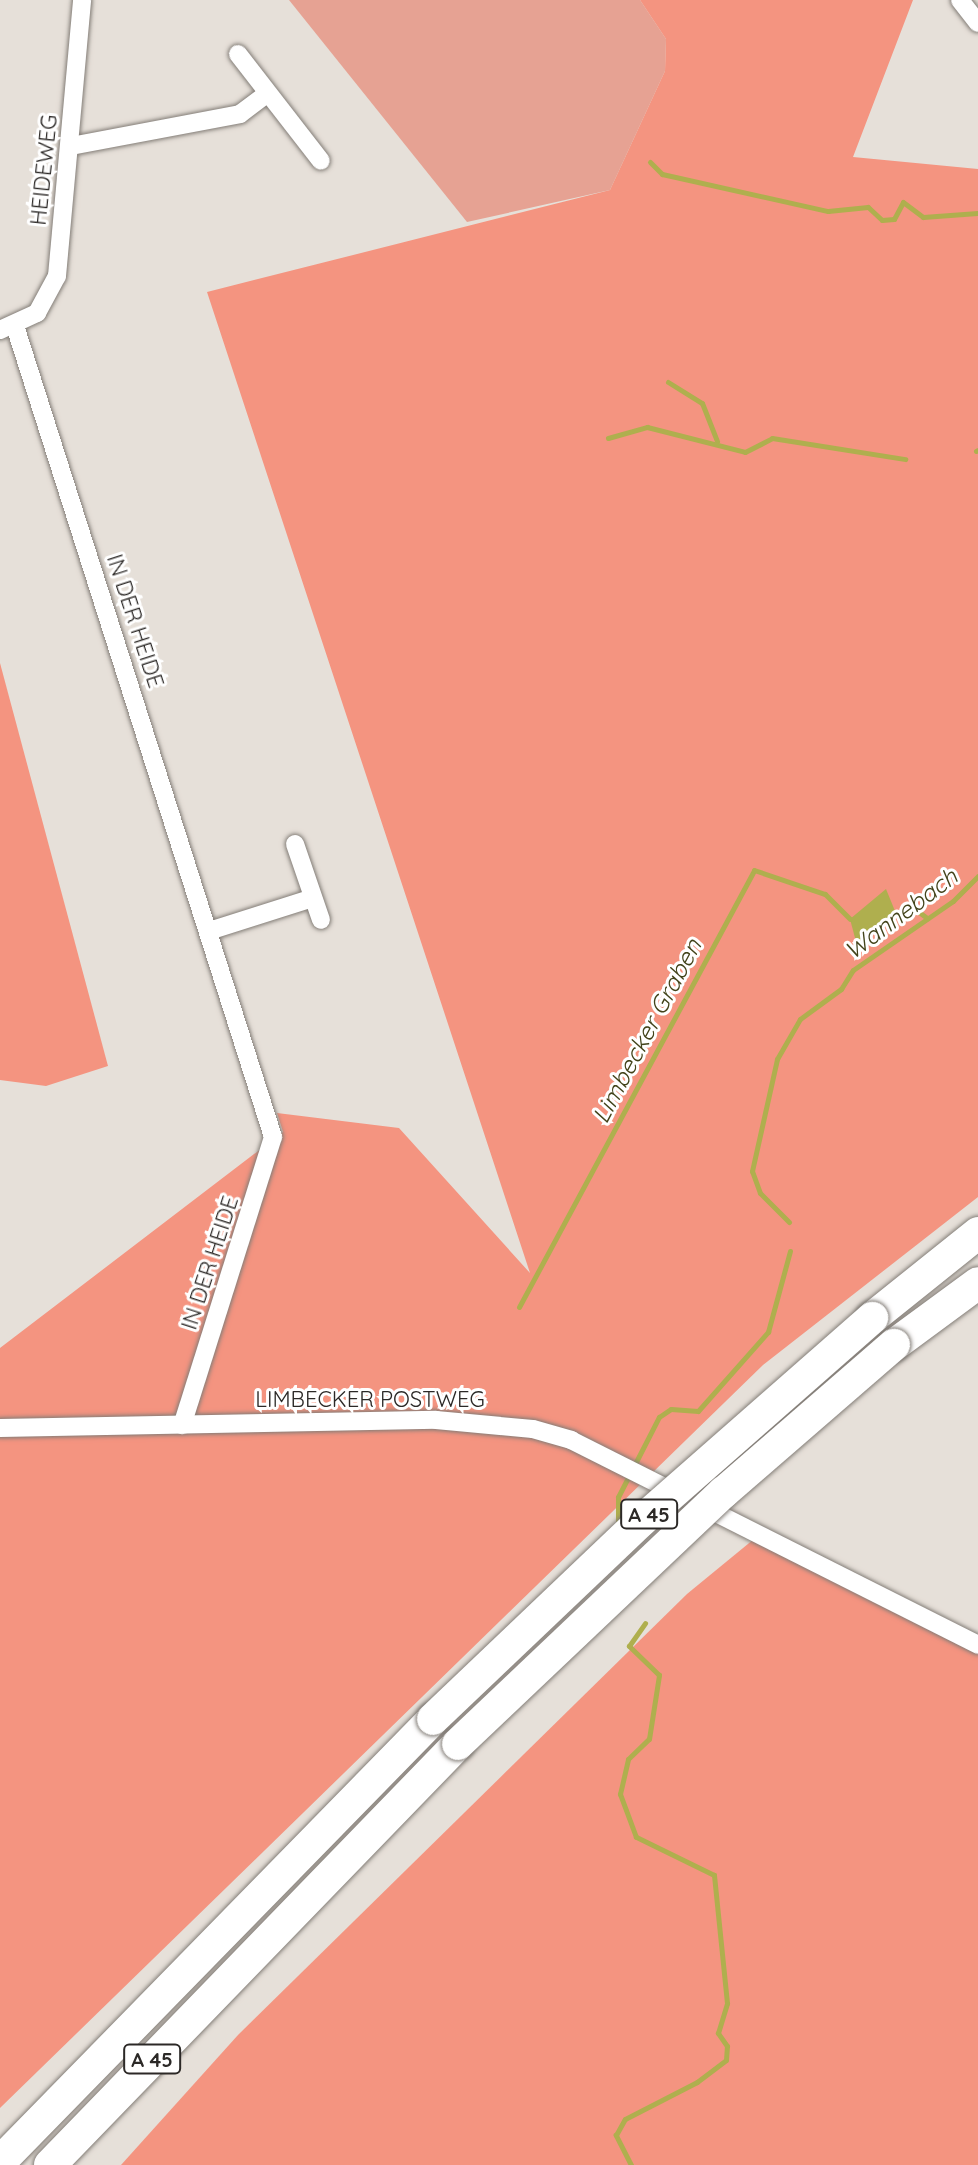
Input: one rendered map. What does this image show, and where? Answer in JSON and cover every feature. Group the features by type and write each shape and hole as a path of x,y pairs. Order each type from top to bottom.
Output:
{"highway":[{"name":"A 45","path":"0,2162 433,1719 641,1521 872,1318 978,1233"},
{"name":"A 45","path":"50,2165 458,1744 724,1492 894,1345 978,1283"}],"street":[{"name":"HEIDEWEG","path":"8,328 52,292 71,146 82,0"},
{"path":"960,0 978,23"},
{"path":"238,54 265,95 321,161"},
{"path":"71,146 240,114 265,95"},
{"name":"IN DER HEIDE","path":"8,328 209,931 273,1137 182,1425"},
{"path":"295,844 321,920"},
{"path":"209,931 313,898"},
{"name":"LIMBECKER POSTWEG","path":"0,1428 495,1424 553,1434 643,1476 978,1645"}],"shaded area":[{"path":"289,0 640,0 666,39 665,71 610,190 467,222"},
{"path":"640,0 913,0 853,157 978,169 978,1197 763,1365 0,2108 0,1348 283,1132 277,1113 399,1128 530,1273 207,292 610,190 665,71 666,39"},
{"path":"0,663 108,1066 46,1086 0,1080"},
{"path":"886,889 895,911 863,942 855,938 850,919"},
{"path":"754,1539 978,1645 978,2165 121,2165 238,2035 687,1594"}],"waterway":[{"path":"650,162 662,174 828,211 868,207 882,220 894,219 903,202 923,217 978,213"},
{"path":"668,382 702,403 717,441"},
{"path":"608,438 647,427 745,452 772,438 905,459"},
{"name":"Limbecker Graben","path":"519,1307 754,870 825,894 850,919"},
{"name":"Wannebach","path":"789,1222 760,1193 752,1171 777,1059 800,1019 841,989 853,970 953,901 978,876"},
{"name":"Limbecker Graben","path":"912,907 927,918"},
{"name":"Wannebach","path":"618,1528 618,1497 659,1417 671,1409 698,1411 768,1332 790,1251"},
{"name":"Wannebach","path":"631,2165 616,2135 625,2119 697,2082 726,2060 727,2046 718,2033 727,2003 714,1875 636,1837 620,1794 628,1759 649,1739 659,1675 629,1646 645,1623"}]}
